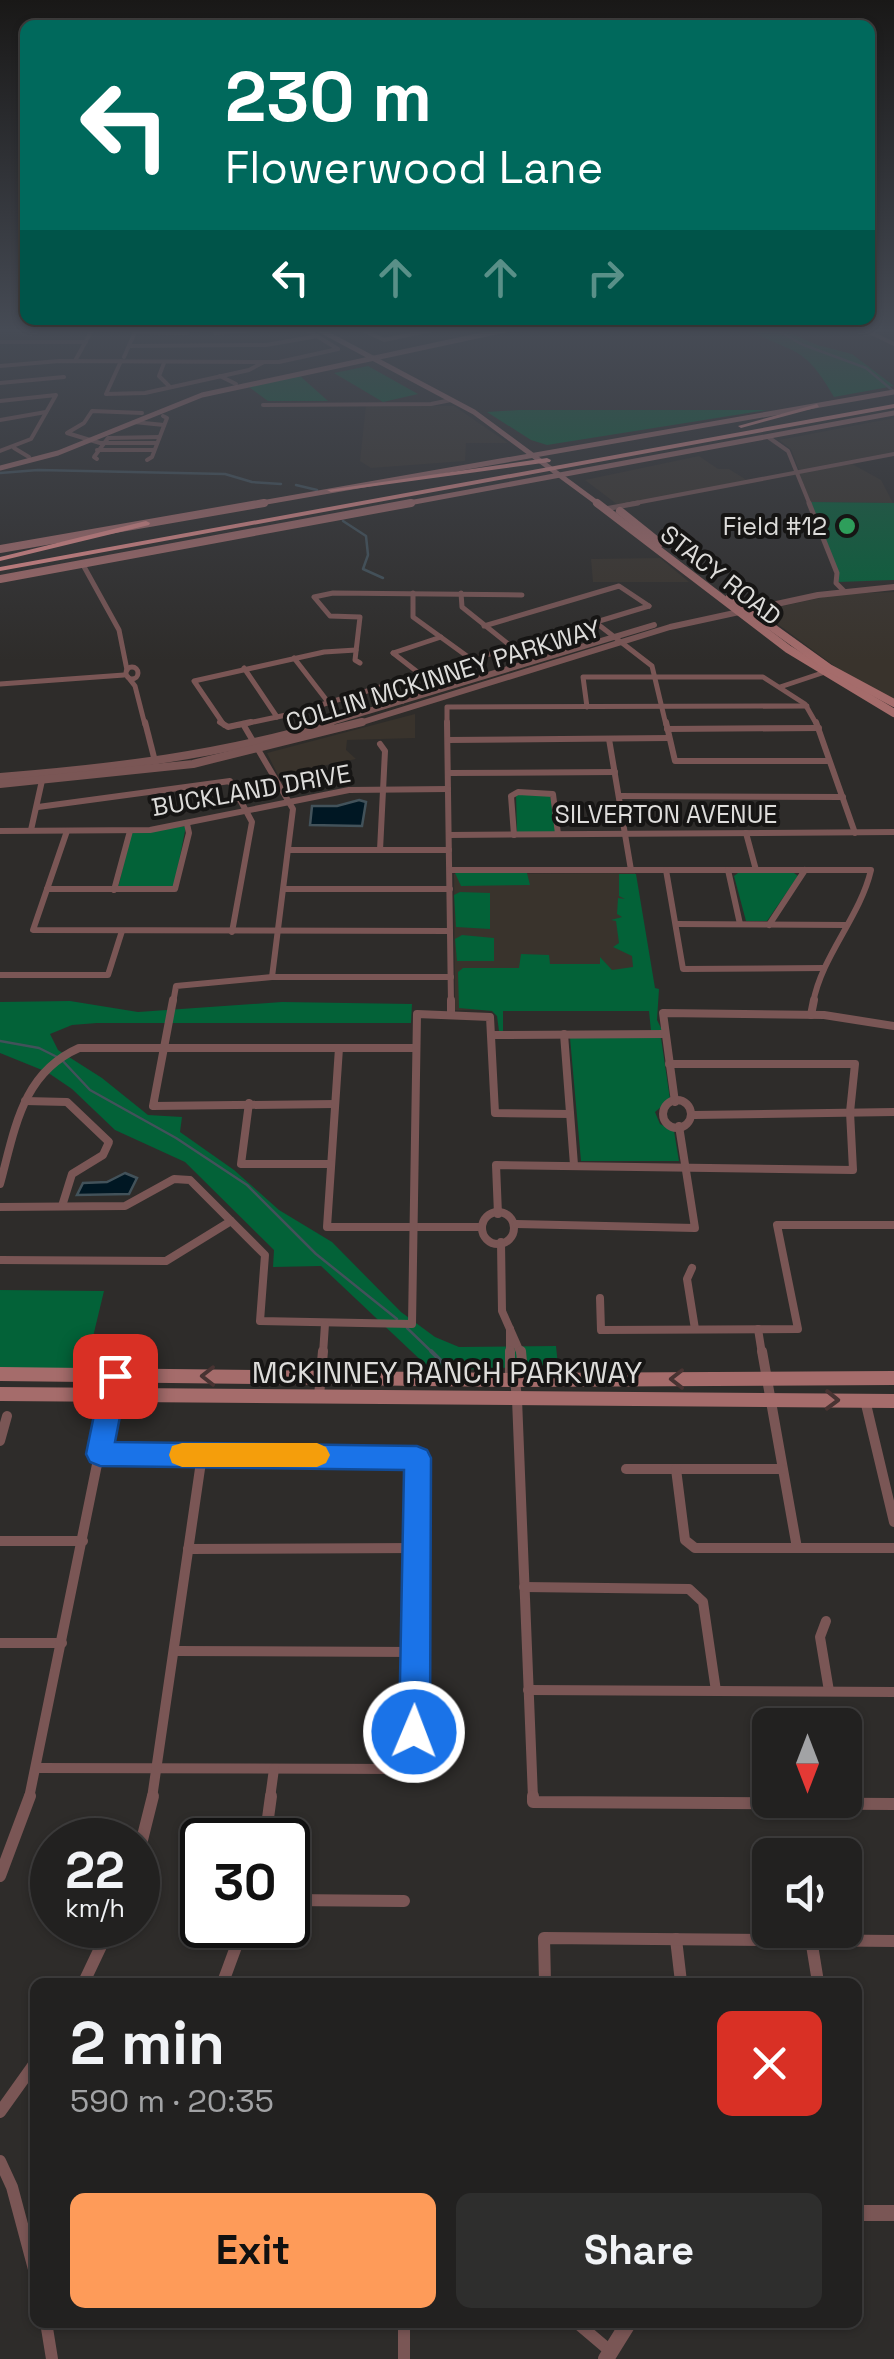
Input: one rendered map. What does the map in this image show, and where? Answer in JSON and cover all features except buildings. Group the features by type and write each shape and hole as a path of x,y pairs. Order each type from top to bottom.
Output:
{"highway":[{"path":"331,490 665,440"},
{"path":"0,560 527,463 575,464 699,440"},
{"path":"648,450 726,440"},
{"path":"296,523 527,463"},
{"path":"0,573 421,492"},
{"path":"0,560 146,523"},
{"path":"0,573 159,548"}],"main road":[{"path":"0,466 88,440"},
{"path":"518,440 537,452"},
{"path":"523,440 537,452"},
{"path":"527,463 537,452 611,440"},
{"path":"0,573 82,563 752,440"},
{"path":"557,449 554,455 574,470 589,472"},
{"name":"STACY ROAD","path":"537,452 671,550 738,608 894,704"},
{"name":"STACY ROAD","path":"537,452 563,477 820,673 894,713"},
{"path":"527,463 530,458 551,474 541,481"},
{"path":"0,549 331,490"},
{"path":"661,552 671,550"},
{"name":"MCKINNEY RANCH PARKWAY","path":"0,1374 515,1380 894,1378"},
{"name":"MCKINNEY RANCH PARKWAY","path":"0,1394 894,1400"}],"street":[{"path":"0,451 29,440"},
{"path":"97,459 94,457 105,440"},
{"path":"106,440 157,444"},
{"path":"147,460 158,440"},
{"path":"773,440 784,446 798,472 842,589"},
{"path":"97,450 157,444"},
{"path":"11,449 25,460"},
{"path":"605,509 894,454"},
{"path":"82,563 137,673 135,686"},
{"name":"COLLIN MCKINNEY PARKWAY","path":"257,748 617,639 738,608 894,584"},
{"path":"356,650 294,658 194,680 220,723 242,724 649,606 619,586 484,626"},
{"path":"413,592 413,617 471,659"},
{"path":"360,663 355,660 360,617 330,616 314,596 413,592 522,594"},
{"path":"461,593 462,607 512,647"},
{"path":"594,622 648,660 656,677 675,761 830,761"},
{"path":"420,674 393,653 440,637"},
{"name":"COLLIN MCKINNEY PARKWAY","path":"0,781 156,766 257,748 617,639"},
{"path":"294,658 328,702"},
{"path":"128,661 126,674 135,686 156,766"},
{"path":"244,668 277,716"},
{"path":"780,687 832,669"},
{"path":"0,684 137,673"},
{"path":"587,707 583,678 763,677 808,706 855,833"},
{"path":"383,685 403,701"},
{"path":"451,1014 446,708 808,706"},
{"path":"242,724 291,802 294,818 272,977"},
{"path":"667,729 819,728"},
{"path":"448,740 669,738"},
{"path":"609,739 631,870"},
{"path":"380,744 385,751 380,850"},
{"path":"448,772 614,772"},
{"path":"31,830 43,778"},
{"path":"38,807 230,781 252,822 232,932"},
{"name":"BUCKLAND DRIVE","path":"2,831 130,831 187,824 350,790 448,790"},
{"path":"514,834 511,796 518,792 553,794 558,834"},
{"path":"618,796 843,797"},
{"path":"47,889 175,889 189,833 187,824"},
{"path":"67,830 33,930 450,931"},
{"path":"0,841 2,831"},
{"path":"114,890 130,831"},
{"name":"SILVERTON AVENUE","path":"449,835 894,832"},
{"path":"746,834 756,870"},
{"path":"290,850 449,850"},
{"path":"450,870 871,870 866,891 816,982 811,1015"},
{"path":"666,870 683,969 824,968"},
{"path":"728,870 740,924"},
{"path":"769,924 805,870"},
{"path":"284,889 450,890"},
{"path":"676,924 846,925"},
{"path":"0,975 108,975 122,931"},
{"path":"336,1104 153,1106 176,986 272,977 451,978"},
{"path":"0,1207 125,1206 182,1178 190,1180 265,1255 260,1321 410,1324 417,1014 488,1015 496,1113 570,1114"},
{"path":"675,1102 663,1014 847,1016 894,1026"},
{"path":"492,1034 664,1034"},
{"path":"564,1034 574,1165"},
{"path":"0,1184 30,1083 62,1053 79,1048 416,1048"},
{"path":"339,1048 327,1227 480,1226"},
{"path":"498,1214 496,1165 854,1170 850,1112 855,1064 669,1064"},
{"path":"26,1101 67,1102 109,1142 103,1155 72,1174 62,1206"},
{"path":"675,1102 687,1105 694,1115 692,1122 680,1126 660,1116 665,1105 675,1102"},
{"path":"249,1103 241,1164 332,1164"},
{"path":"694,1115 894,1112"},
{"path":"480,1226 488,1216 498,1214 516,1224 695,1228 680,1126"},
{"path":"0,1260 166,1261 231,1221"},
{"path":"480,1226 486,1238 502,1242 512,1237 516,1224"},
{"path":"600,1298 601,1330 798,1330 777,1226 894,1224"},
{"path":"502,1242 502,1311 510,1329 510,1375 515,1380 517,1399 533,1802 894,1804"},
{"path":"692,1268 687,1280 695,1330"},
{"path":"319,1396 325,1324"},
{"path":"758,1330 797,1548"},
{"path":"0,1876 23,1821 36,1768 115,1376"},
{"path":"864,1400 894,1522"},
{"path":"0,1442 7,1416"},
{"path":"36,1768 400,1769 410,1764 414,1756 417,1458 100,1454"},
{"path":"146,1818 157,1769 202,1455"},
{"path":"676,1468 685,1540 695,1548 894,1548"},
{"path":"626,1469 782,1469"},
{"path":"0,1541 83,1540"},
{"path":"188,1548 416,1548"},
{"path":"524,1588 689,1589 703,1602 716,1691"},
{"path":"826,1621 820,1638 829,1691"},
{"path":"0,1643 62,1643"},
{"path":"175,1651 416,1652"},
{"path":"528,1690 894,1692"},
{"path":"268,1818 274,1769"},
{"path":"310,1900 404,1901"},
{"path":"545,1978 544,1938 752,1939"},
{"path":"676,1939 681,1978"},
{"path":"862,1940 894,1940"},
{"path":"86,1978 101,1948"},
{"path":"224,1978 236,1948"},
{"path":"812,1948 817,1978"},
{"path":"0,2112 30,2070"},
{"path":"0,2161 30,2227"},
{"path":"862,2213 894,2213"},
{"path":"47,2328 52,2359"},
{"path":"404,2328 404,2359"},
{"path":"582,2328 607,2355 625,2328"}],"shaded area":[{"path":"362,440 508,443 466,443 465,461 371,468 360,461"},
{"path":"779,440 894,440 894,452 799,470 791,449"},
{"path":"699,456 748,481 618,505 585,480"},
{"path":"852,464 881,480 893,503 811,502 805,496 798,473"},
{"path":"660,558 689,582 593,582 591,559"},
{"path":"894,592 894,699 841,671 760,611 838,594"},
{"path":"415,714 415,738 347,740 346,750 356,759 278,775 267,753"},
{"path":"635,873 656,1005 649,1009 455,1010 454,874"}],"green space":[{"path":"531,440 578,440 547,445"},
{"path":"811,502 894,503 894,580 838,582 839,573"},
{"path":"516,794 550,795 556,832 517,832"},
{"path":"186,826 174,887 118,888 131,833"},
{"path":"455,873 527,873 530,885 461,886"},
{"path":"619,874 636,874 655,988 659,989 657,1020 662,1030 651,1031 649,1011 503,1011 503,1031 499,1031 497,1016 492,1011 459,1008 458,972 463,968 519,968 521,954 549,955 550,964 600,964 600,957 612,970 633,967 632,956 613,947 619,943 616,921 611,920 622,917 617,914 618,898 625,899 619,896"},
{"path":"734,876 798,876 767,921 746,921"},
{"path":"490,893 490,929 456,927 454,895"},
{"path":"462,935 494,938 494,961 457,961 455,939"},
{"path":"70,1001 138,1012 282,1002 412,1004 411,1023 97,1023 72,1025 50,1034 58,1050 102,1078 148,1115 182,1117 180,1132 234,1170 279,1210 332,1242 401,1312 435,1337 459,1347 556,1346 558,1365 460,1370 428,1367 321,1266 273,1267 274,1250 185,1162 115,1130 72,1089 47,1072 0,1053 0,1002"},
{"path":"570,1038 661,1038 670,1099 655,1112 660,1124 674,1131 679,1161 581,1161"},
{"path":"0,1290 104,1291 85,1370 0,1369"}],"water":[{"path":"366,802 362,826 310,825 312,806 337,806"},
{"path":"125,1173 137,1178 129,1194 77,1195 83,1183 107,1182"}],"waterway":[{"path":"0,473 38,470 225,474 252,482 281,484"},
{"path":"296,485 317,490"},
{"path":"343,521 366,536 368,555 363,569 383,578"},
{"path":"0,1041 39,1048 61,1059 90,1090 176,1138 247,1185 316,1254 397,1319"},
{"path":"407,1328 434,1354"},
{"path":"431,1351 434,1354"},
{"path":"434,1354 442,1362"}],"slow traffic":[{"path":"182,1455 317,1455"}],"place":[{"name":"Field #12","path":"847,526"}],"route":[{"path":"115,1376 100,1454 417,1458 414,1732"}]}
